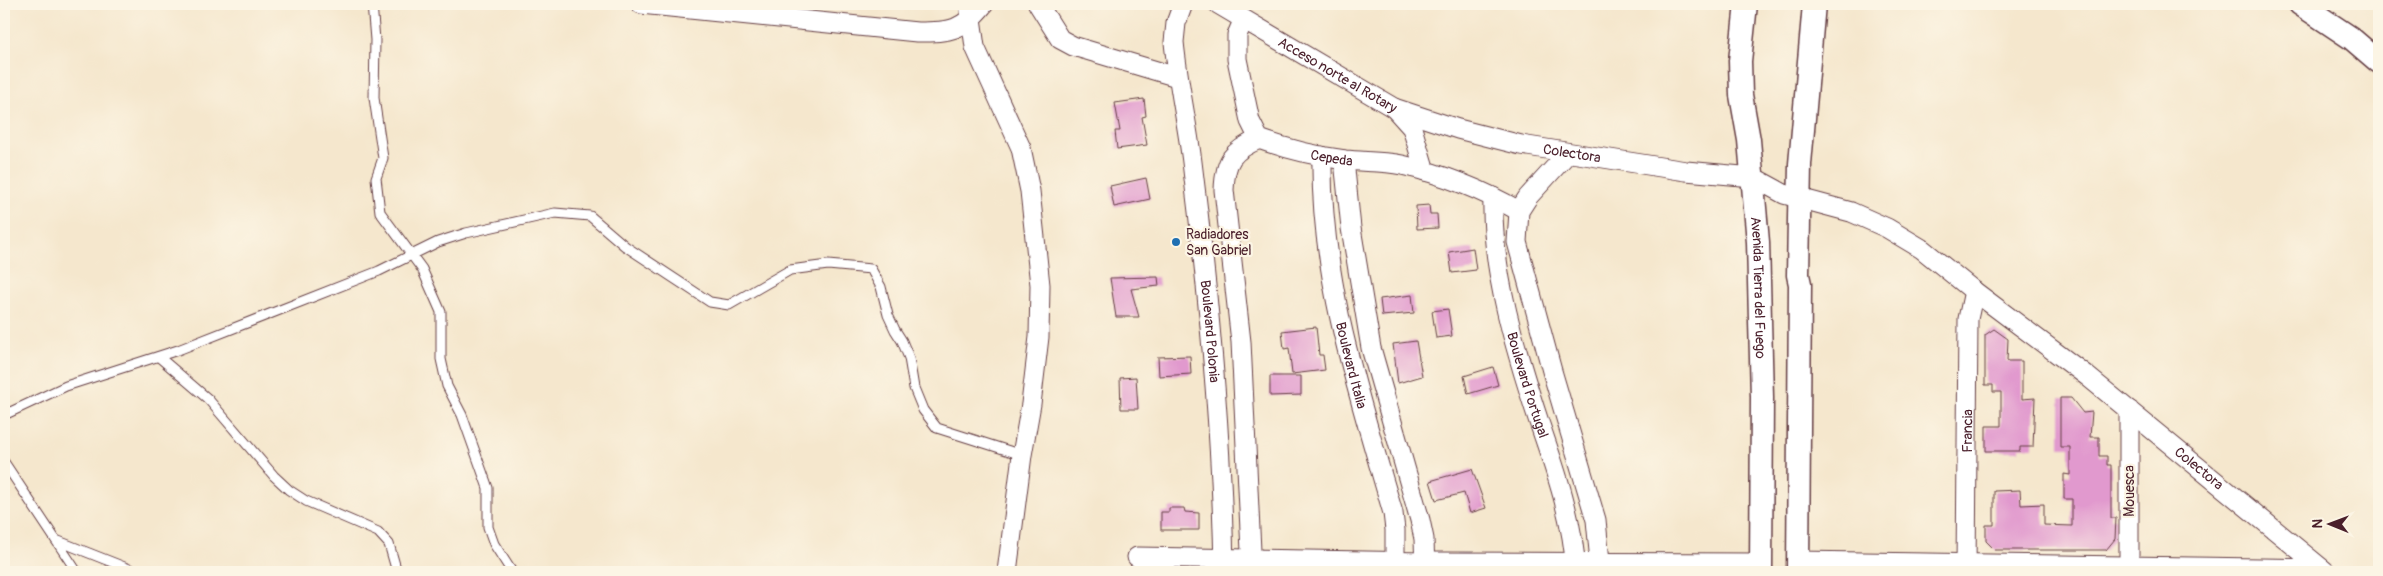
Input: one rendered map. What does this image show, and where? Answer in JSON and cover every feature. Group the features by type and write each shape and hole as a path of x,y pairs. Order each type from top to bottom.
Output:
{"street":[{"path":"641,4 917,32 944,32 969,12 984,4"},
{"path":"1038,4 1060,38 1073,46 1177,77"},
{"name":"Boulevard Polonia","path":"1183,4 1176,23 1174,42 1177,77 1192,160 1212,340 1224,505 1224,565"},
{"name":"Acceso norte al Rotary","path":"1218,4 1394,108 1412,128 1425,171"},
{"name":"Avenida Tierra del Fuego","path":"1746,4 1740,61 1741,95 1753,177 1758,242 1762,398 1761,568"},
{"path":"1814,4 1800,164 1798,567 2324,571"},
{"path":"2300,4 2351,38 2379,62"},
{"path":"969,12 975,47 1021,148 1030,191 1040,285 1038,337 1031,404 1022,455 1007,572"},
{"path":"1244,21 1237,35 1237,59 1250,121 1259,139"},
{"name":"Colectora","path":"1394,108 1458,130 1521,145 1686,171 1753,177 1784,194 1851,212 1888,228 1922,249 2130,410 2324,571"},
{"name":"Boulevard Polonia","path":"1252,566 1241,342 1224,190 1224,171 1232,156 1246,145 1259,139"},
{"name":"Cepeda","path":"1259,139 1284,148 1344,160 1401,164 1494,197 1519,211"},
{"path":"1519,211 1528,197 1568,153"},
{"name":"Boulevard Italia","path":"1322,156 1321,196 1333,294 1362,407 1393,513 1395,566"},
{"name":"Boulevard Italia","path":"1344,160 1351,228 1371,348 1420,520 1425,567"},
{"name":"Boulevard Portugal","path":"1494,197 1492,224 1502,282 1523,372 1563,494 1576,567"},
{"name":"Boulevard Portugal","path":"1519,211 1517,242 1552,371 1596,520 1601,567"},
{"name":"Francia","path":"1966,568 1968,319 1974,291"},
{"name":"Mouesca","path":"2129,569 2130,410"},
{"path":"2294,548 2294,571"},
{"path":"1137,557 1252,566 1761,568"}],"lane":[{"path":"372,4 375,40 374,98 383,158 376,178 380,212 422,269 441,312 441,359 447,386 462,415 488,488 488,527 494,544 512,572"},
{"path":"4,415 66,386 159,357 380,271 438,242 466,233 555,213 590,216 625,246 710,302 719,305 729,305 790,270 828,265 871,269 881,287 888,314 909,358 914,388 923,410 937,428 1022,455"},
{"path":"159,357 208,399 274,476 289,490 306,501 378,532 389,544 397,572"},
{"path":"4,462 77,572"},
{"path":"56,540 136,572"}],"building":[{"path":"1144,99 1146,116 1142,117 1147,145 1117,149 1115,131 1120,131 1115,103"},
{"path":"1146,178 1150,199 1114,207 1110,186"},
{"path":"1429,205 1430,214 1437,214 1438,228 1417,229 1416,206"},
{"path":"1473,248 1476,270 1452,273 1449,252"},
{"path":"1158,277 1159,286 1131,289 1139,317 1116,317 1110,278"},
{"path":"1412,295 1414,313 1382,316 1380,299"},
{"path":"1448,309 1452,336 1436,338 1432,311"},
{"path":"1316,327 1319,355 1323,355 1325,370 1292,374 1289,348 1284,349 1282,331"},
{"path":"1994,329 2008,339 2007,361 2022,361 2022,399 2035,398 2033,447 2020,447 2020,451 1986,451 1986,426 2001,426 2001,392 1993,392 1993,385 1985,385 1985,335"},
{"path":"1416,341 1422,376 1398,383 1393,344"},
{"path":"1190,356 1191,374 1159,376 1158,357"},
{"path":"1493,367 1498,385 1468,394 1464,376"},
{"path":"1270,376 1301,376 1301,395 1270,396"},
{"path":"1136,377 1138,409 1121,409 1120,378"},
{"path":"2060,398 2071,398 2083,413 2092,412 2090,437 2099,437 2099,456 2107,456 2107,465 2111,465 2111,518 2116,518 2115,539 2106,550 1995,550 1986,541 1986,525 1994,525 1994,491 2020,490 2021,505 2044,504 2044,525 2072,526 2072,499 2064,499 2064,474 2070,475 2070,447 2060,447"},
{"path":"1472,469 1486,508 1470,513 1464,493 1436,500 1430,481"},
{"path":"1169,508 1184,508 1185,512 1199,513 1199,530 1161,530 1161,512 1169,512"}],"place":[{"name":"Radiadores San Gabriel","path":"1176,242"}]}
